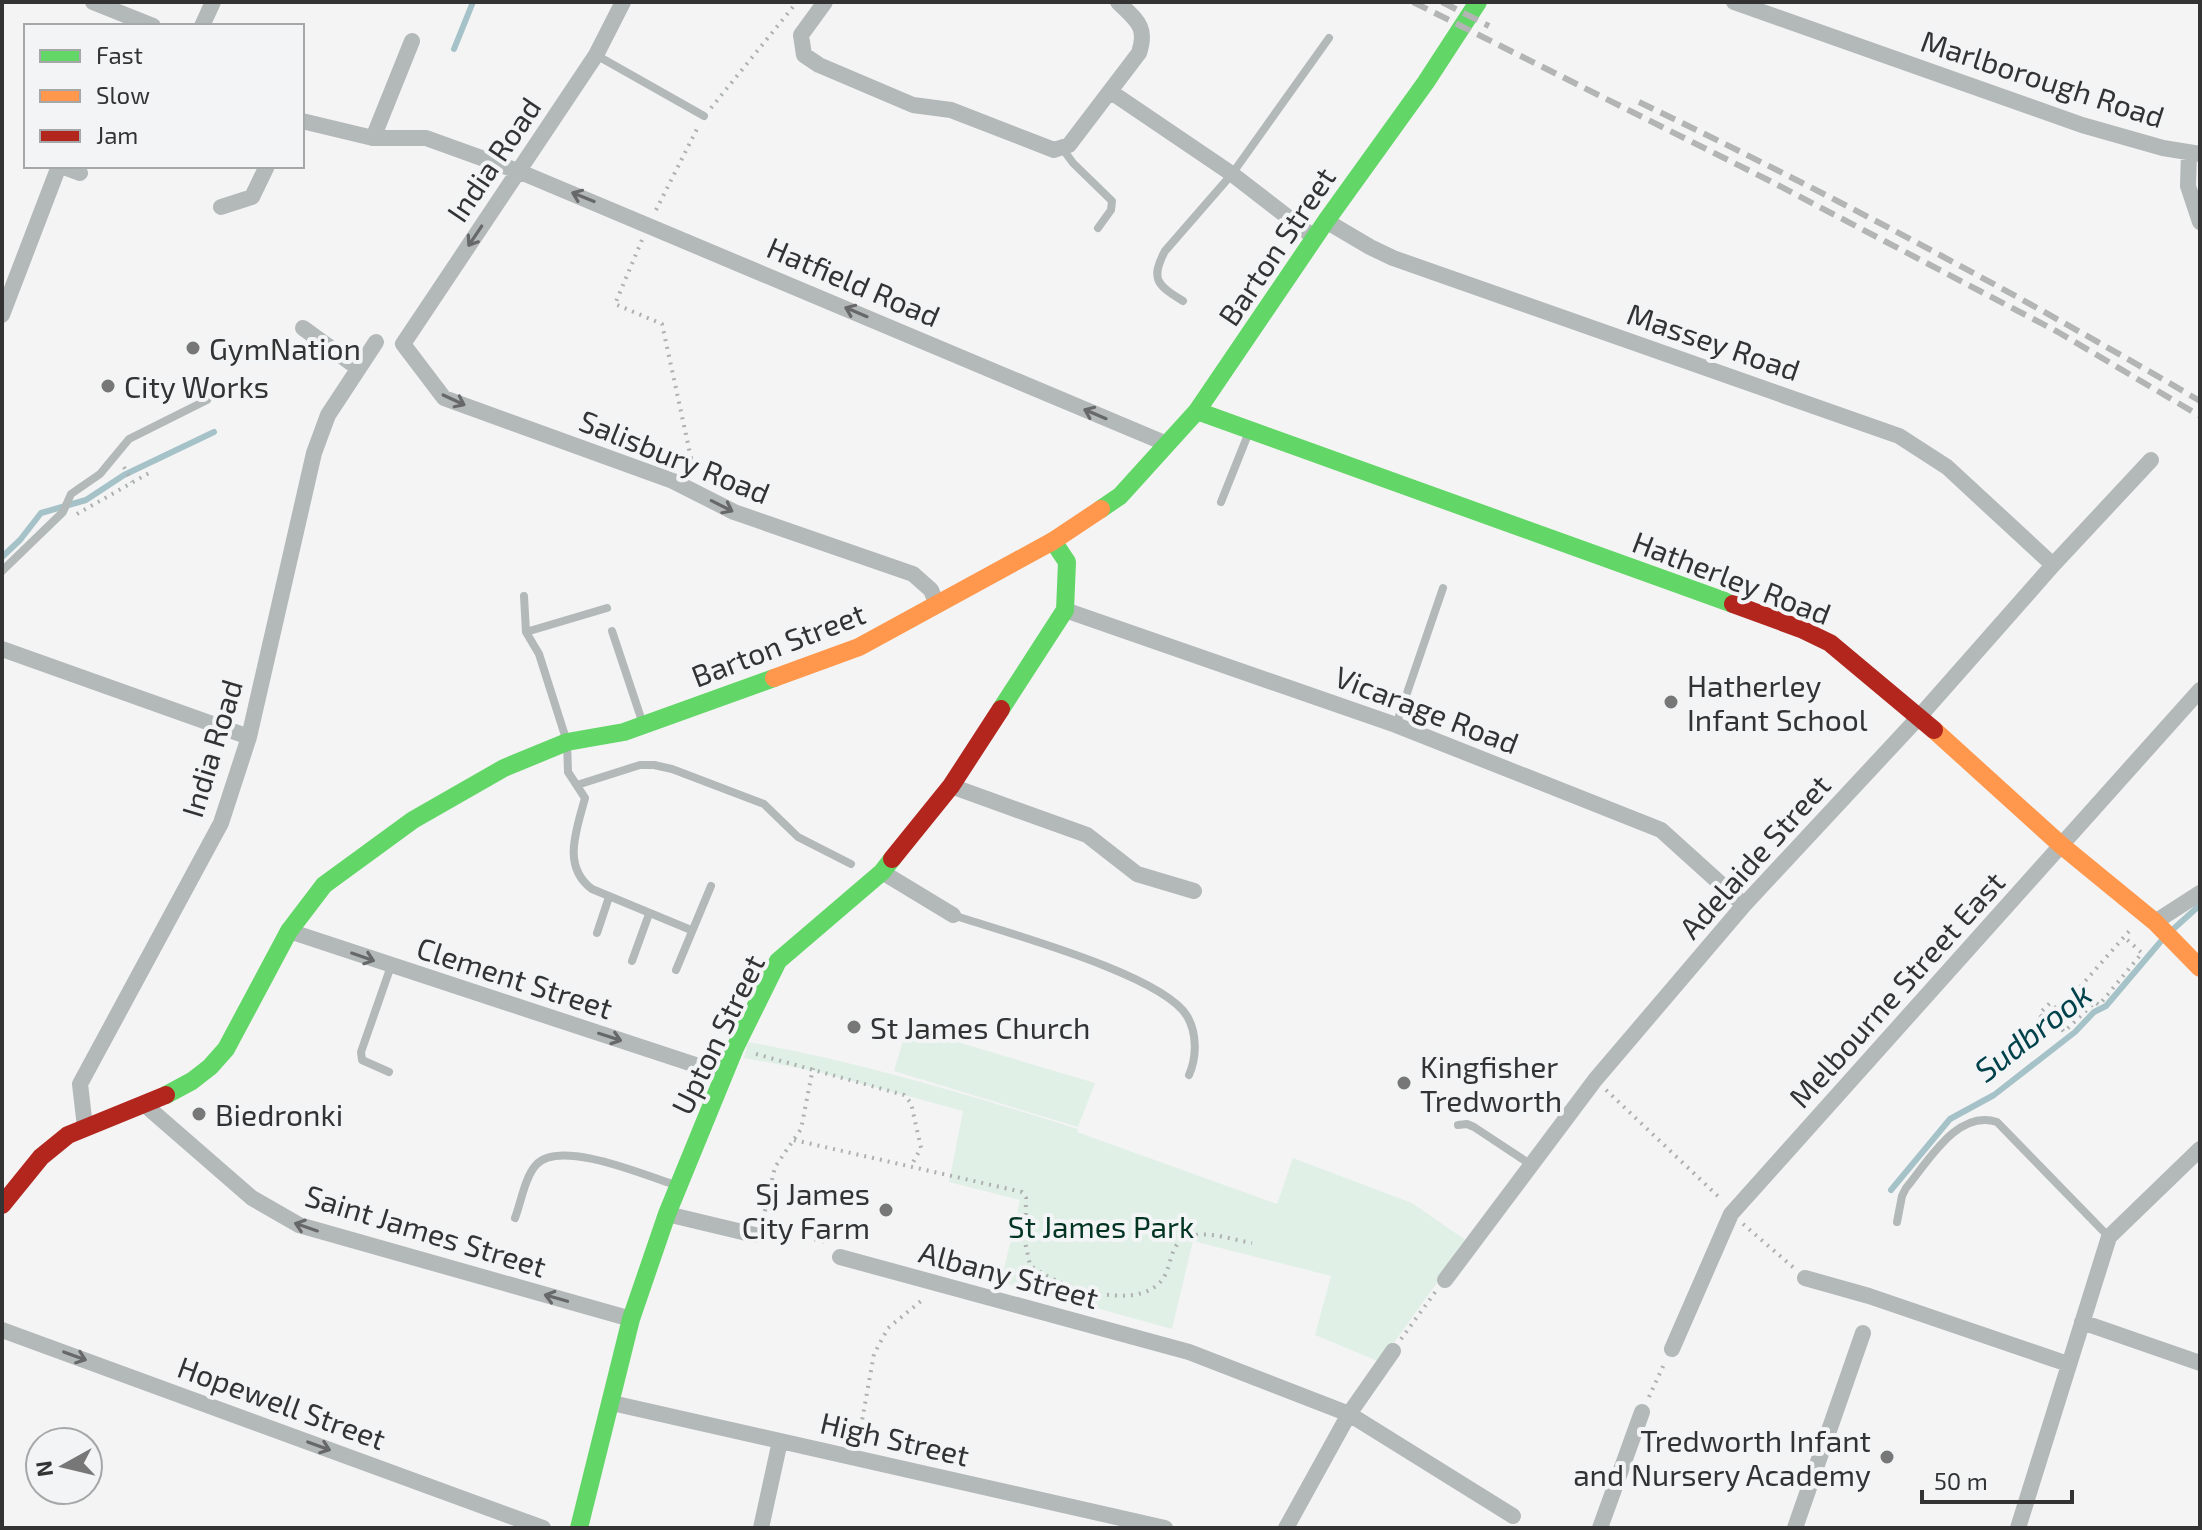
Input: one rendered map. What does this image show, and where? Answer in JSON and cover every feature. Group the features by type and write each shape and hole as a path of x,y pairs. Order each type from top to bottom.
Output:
{"street":[{"path":"93,2 148,24"},
{"path":"203,24 213,2"},
{"name":"India Road","path":"403,344 596,55 623,2"},
{"path":"825,2 801,35 804,55 819,65 913,105 951,110 1047,149 1069,145 1139,53 1143,40 1141,27 1118,2"},
{"name":"Barton Street","path":"2,1205 41,1157 68,1135 145,1105 192,1081 226,1049 289,931 324,885 413,820 504,768 567,742 624,732 859,647 1053,541 1120,496 1197,411 1326,221 1426,82 1478,2"},
{"name":"Marlborough Road","path":"1734,2 2082,125 2163,148 2194,153"},
{"path":"373,138 412,41"},
{"path":"1111,92 1232,174 1315,238"},
{"name":"Hatfield Road","path":"304,121 373,138 426,138 518,171 1167,444"},
{"path":"2194,153 2188,186 2200,222"},
{"path":"2,315 59,168"},
{"path":"66,168 80,173"},
{"path":"221,207 252,197 266,168"},
{"name":"Massey Road","path":"1326,221 1393,258 1899,436 1947,467 2053,565"},
{"path":"303,328 358,368"},
{"name":"India Road","path":"85,1127 80,1084 221,823 249,737 314,453 328,415 376,342"},
{"name":"Salisbury Road","path":"403,344 444,398 673,481 734,512 913,574 931,590 937,605"},
{"name":"Hatherley Road","path":"1197,411 1801,629 1830,643 2151,920 2200,968"},
{"name":"Adelaide Street","path":"1445,1280 1595,1080 1744,905 2151,460"},
{"path":"1053,541 1067,562 1065,610"},
{"name":"Vicarage Road","path":"1065,610 1396,725 1661,830 1744,905"},
{"name":"Upton Street","path":"579,1528 631,1319 667,1214 723,1074 778,961 882,872 951,786 1065,610"},
{"path":"4,655 249,737"},
{"name":"Melbourne Street East","path":"1672,1349 1731,1214 2200,690"},
{"path":"951,786 1087,835 1137,874 1194,891"},
{"path":"882,872 953,915"},
{"path":"2151,920 2200,893"},
{"name":"Clement Street","path":"289,931 723,1074"},
{"name":"Saint James Street","path":"145,1105 252,1198 299,1225 631,1319"},
{"path":"2018,1528 2109,1237 2200,1149"},
{"path":"667,1214 758,1230"},
{"name":"Albany Street","path":"840,1257 1189,1352 1349,1414 1513,1516"},
{"path":"1805,1278 1869,1296 2068,1364"},
{"path":"2082,1322 2200,1363"},
{"name":"Hopewell Street","path":"2,1330 543,1528"},
{"path":"1795,1528 1863,1333"},
{"path":"1286,1528 1349,1414 1393,1351"},
{"name":"High Street","path":"612,1403 1165,1528"},
{"path":"1600,1528 1642,1412"},
{"path":"761,1528 780,1441"}],"lane":[{"path":"1183,301 1162,288 1158,281 1158,264 1165,251 1232,174 1329,38"},
{"path":"596,55 704,116"},
{"path":"1062,148 1112,201 1111,210 1098,228"},
{"path":"2,571 61,514 71,494 100,474 129,439 207,400"},
{"path":"1221,502 1250,430"},
{"path":"1396,725 1443,588"},
{"path":"524,596 526,632 539,654 567,742 568,772 585,798 573,843 577,873 581,881 592,889 691,930"},
{"path":"526,632 607,608"},
{"path":"612,631 644,725"},
{"path":"577,785 640,765 672,769 764,804 798,837 851,864"},
{"path":"676,970 711,886"},
{"path":"597,933 609,897"},
{"path":"632,961 649,914"},
{"path":"953,915 1113,967 1175,1003 1188,1016 1195,1045 1194,1063 1189,1075"},
{"path":"389,1072 362,1060 361,1052 391,966"},
{"path":"1897,1222 1902,1196 1934,1155 1964,1125 1986,1118 1997,1122 2109,1237"},
{"path":"1458,1125 1474,1127 1530,1164"},
{"path":"515,1218 534,1167 542,1159 553,1156 569,1155 600,1161 678,1186"}],"path":[{"path":"649,224 615,304 662,324 691,458 673,481"},
{"path":"123,465 132,482"},
{"path":"61,514 74,516 149,473"},
{"path":"2059,1011 2124,937 2151,920"},
{"path":"2052,1025 2062,1014 2050,1003 2039,1014 2055,1031 2060,1027 2064,1032 2095,1002 2099,1005 2142,953 2124,937"},
{"path":"735,1048 904,1095 911,1103 921,1148 911,1166"},
{"path":"813,1068 801,1129 775,1167 758,1230 840,1246 840,1257"},
{"path":"1595,1080 1723,1201 1731,1214 1805,1278"},
{"path":"794,1140 1022,1192 1026,1198 1024,1229 1030,1265 1055,1280 1075,1287 1119,1296 1134,1295 1160,1283 1174,1249 1189,1236 1200,1234 1252,1243"},
{"path":"855,1457 874,1354 888,1328 921,1301 909,1276"},
{"path":"1393,1351 1445,1280"},
{"path":"1642,1412 1672,1349"}],"green space":[{"path":"907,1027 1095,1083 1078,1127 894,1071"},
{"name":"St James Park","path":"748,1042 873,1069 1037,1116 1277,1204 1293,1158 1412,1203 1467,1241 1380,1362 1315,1335 1331,1276 1193,1241 1172,1329 1001,1282 1020,1200 949,1182 963,1111 815,1071 744,1058"}],"waterway":[{"path":"454,49 473,2"},
{"path":"2,557 41,513 86,500 124,475 214,432"},
{"name":"Sudbrook","path":"2170,932 2200,905"},
{"name":"Sudbrook","path":"1891,1190 1950,1119 1994,1095 2075,1032 2094,1012 2106,1006 2162,940"}],"railway":[{"path":"1413,2 1770,181 2058,332 2200,416"},
{"path":"1442,2 1489,26"},
{"path":"1639,102 1923,246 2200,401"}],"traffic: fast":[{"path":"1101,509 1120,496 1197,411 1326,221 1426,82 1478,2"},
{"path":"1197,411 1733,604"},
{"path":"1001,709 1065,610 1067,562 1053,541"},
{"path":"166,1095 192,1081 226,1049 289,931 324,885 413,820 504,768 567,742 624,732 774,678"},
{"path":"579,1528 631,1319 667,1214 735,1048 778,961 882,872 892,859"}],"traffic: slow":[{"path":"774,678 859,647 1053,541 1101,509"},
{"path":"1934,730 2061,845 2155,922 2200,968"}],"traffic: jam":[{"path":"1733,604 1830,643 1934,730"},
{"path":"892,859 951,786 1001,709"},
{"path":"2,1205 41,1157 68,1135 166,1095"}],"place":[{"name":"GymNation","path":"193,348"},
{"name":"City Works","path":"108,386"},
{"name":"Hatherley Infant School","path":"1671,702"},
{"name":"St James Church","path":"854,1027"},
{"name":"Kingfisher Tredworth","path":"1404,1083"},
{"name":"Biedronki","path":"199,1114"},
{"name":"Sj James City Farm","path":"886,1210"},
{"name":"Tredworth Infant and Nursery Academy","path":"1887,1457"}]}
